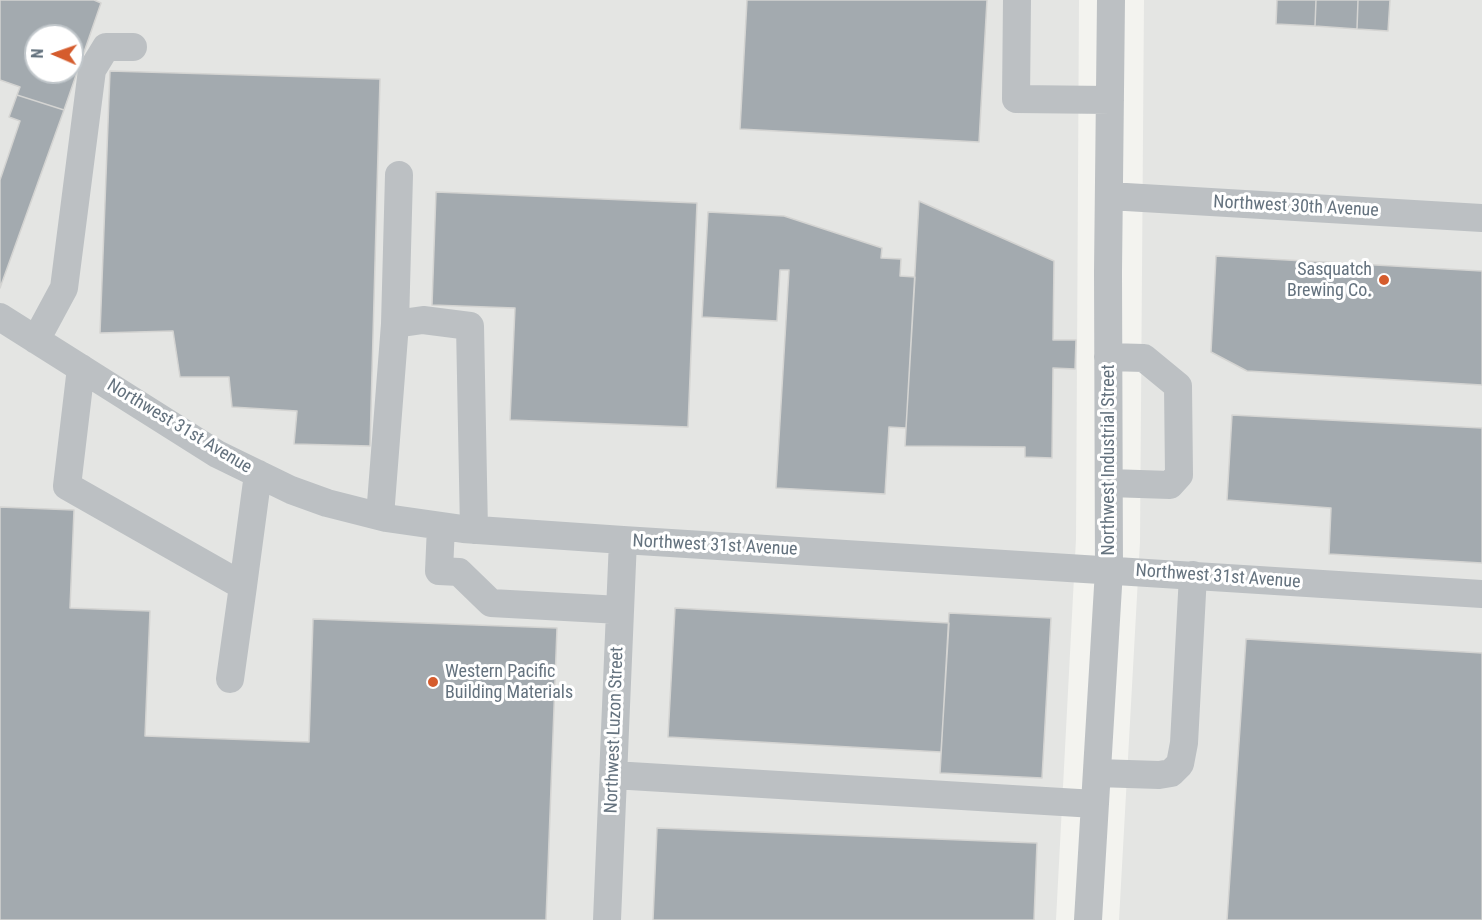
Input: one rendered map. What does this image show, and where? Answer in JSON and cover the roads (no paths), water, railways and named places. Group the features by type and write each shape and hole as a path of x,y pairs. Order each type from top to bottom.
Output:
{"street":[{"path":"1017,0 1016,99 1110,100"},
{"name":"Northwest Industrial Street","path":"1088,920 1109,570 1111,0"},
{"path":"36,339 64,288 92,70 106,47 133,47"},
{"path":"380,516 395,324 399,175"},
{"name":"Northwest 30th Avenue","path":"1109,196 1482,218"},
{"name":"Northwest 31st Avenue","path":"0,317 217,454 291,490 327,503 380,516 474,530 1482,594"},
{"path":"395,324 423,321 470,326 474,530"},
{"path":"1108,357 1144,358 1178,386 1179,475 1170,485 1109,483"},
{"path":"81,368 67,486 243,586"},
{"path":"231,679 258,474"},
{"path":"441,526 439,571 459,572 491,603 620,610"},
{"name":"Northwest Luzon Street","path":"607,920 622,540"},
{"path":"1097,773 1159,775 1171,773 1180,764 1184,743 1193,575"},
{"path":"613,775 1095,804"}],"place":[{"name":"Sasquatch Brewing Co.","path":"1384,280"},
{"name":"Western Pacific Building Materials","path":"433,682"}]}
